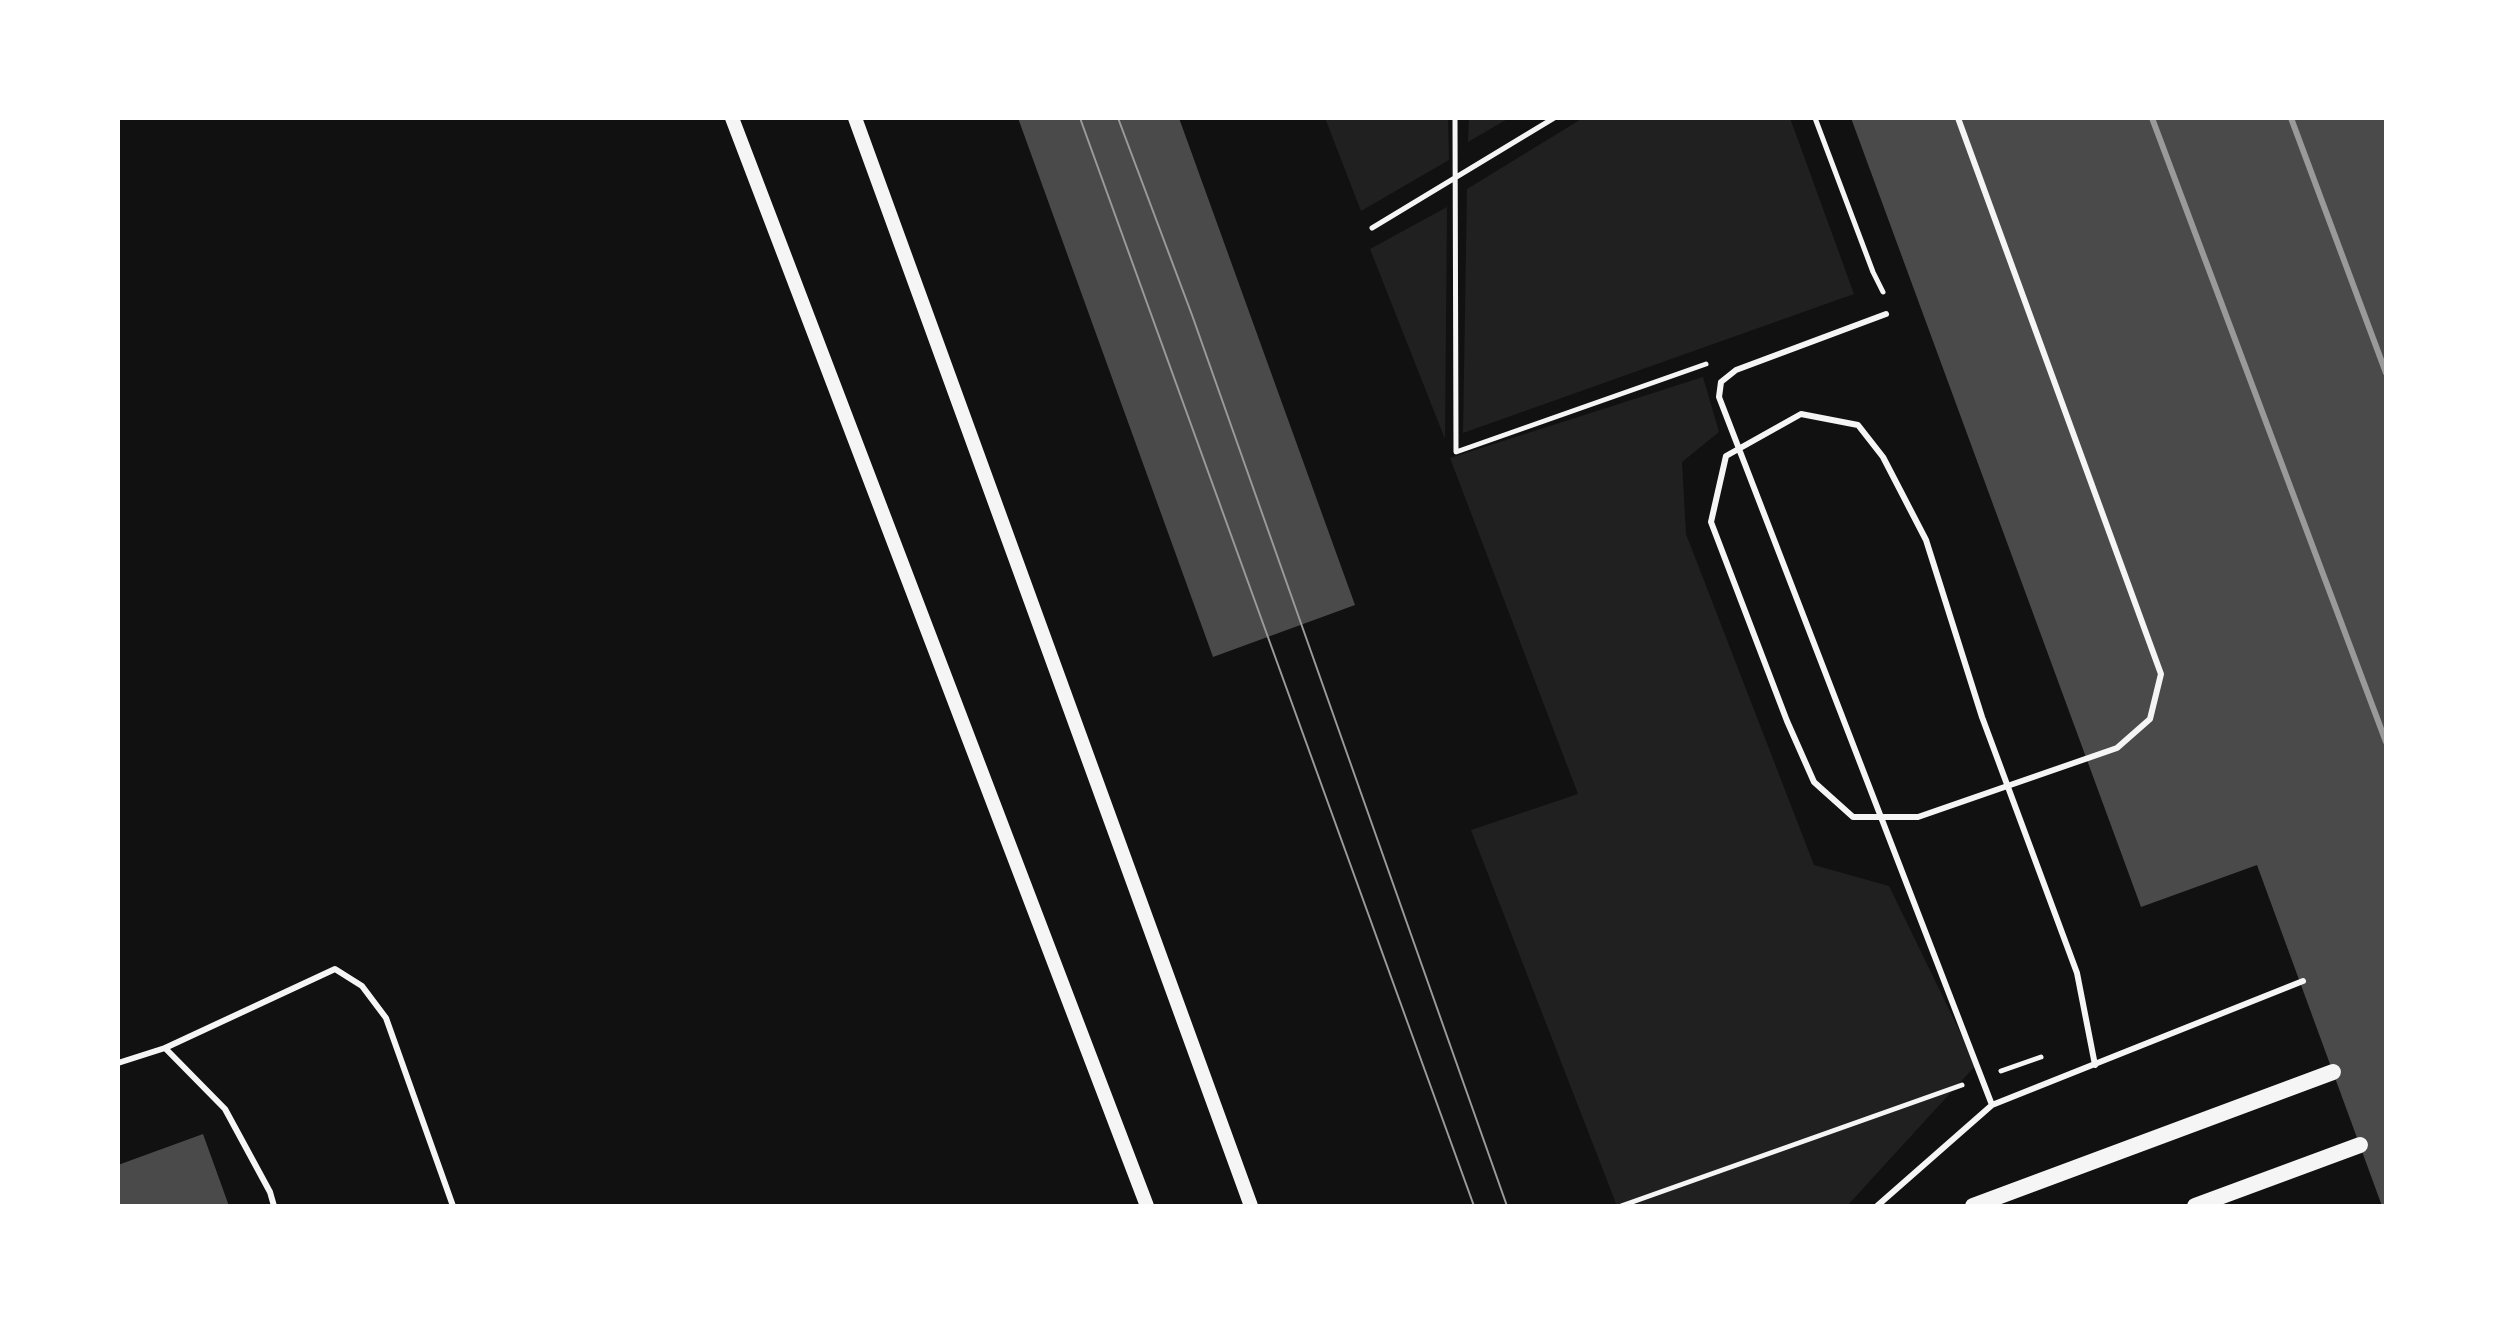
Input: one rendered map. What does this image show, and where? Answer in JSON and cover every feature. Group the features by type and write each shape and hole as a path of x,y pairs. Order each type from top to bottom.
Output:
{"main road":[{"path":"1973,1206 2333,1072"},
{"path":"2195,1206 2360,1145"}],"street":[{"path":"732,118 1147,1206"},
{"path":"855,118 1251,1206"}],"lane":[{"path":"1958,118 2161,674 2150,719 2117,748 1918,817 1853,817 1814,782 1787,721 1711,522 1726,456 1801,414 1858,425 1883,457 1926,540 1982,717 2077,973 2095,1065"},
{"path":"1886,314 1736,370 1721,382 1719,397 1992,1105"},
{"path":"118,1063 165,1048 335,969 362,986 386,1018 453,1206"},
{"path":"1877,1206 1992,1105 2303,981"},
{"path":"165,1048 225,1109 270,1192 274,1206"}],"path":[{"path":"1455,118 1456,452 1709,363"},
{"path":"1372,228 1554,118"},
{"path":"1815,118 1873,272 1888,300"},
{"path":"1621,1206 2090,1039"}],"shaded area":[{"path":"1325,118 1448,118 1449,160 1361,211"},
{"path":"1469,118 1509,118 1468,142"},
{"path":"1583,118 1790,118 1854,294 1463,433 1467,189"},
{"path":"1447,207 1445,439 1370,249"},
{"path":"1703,377 1719,432 1682,462 1686,534 1814,865 1889,886 1976,1065 1847,1206 1617,1206 1471,830 1578,794 1450,458"}],"building":[{"path":"1018,118 1179,118 1355,605 1213,657"},
{"path":"1851,118 2386,118 2386,1206 2382,1206 2257,865 2141,907"},
{"path":"203,1134 229,1206 118,1206 118,1165"}],"tram line":[{"path":"1080,118 1474,1206"},
{"path":"1118,118 1192,315 1507,1206"}],"railway":[{"path":"2152,118 2386,742"},
{"path":"2291,118 2386,373"}]}
